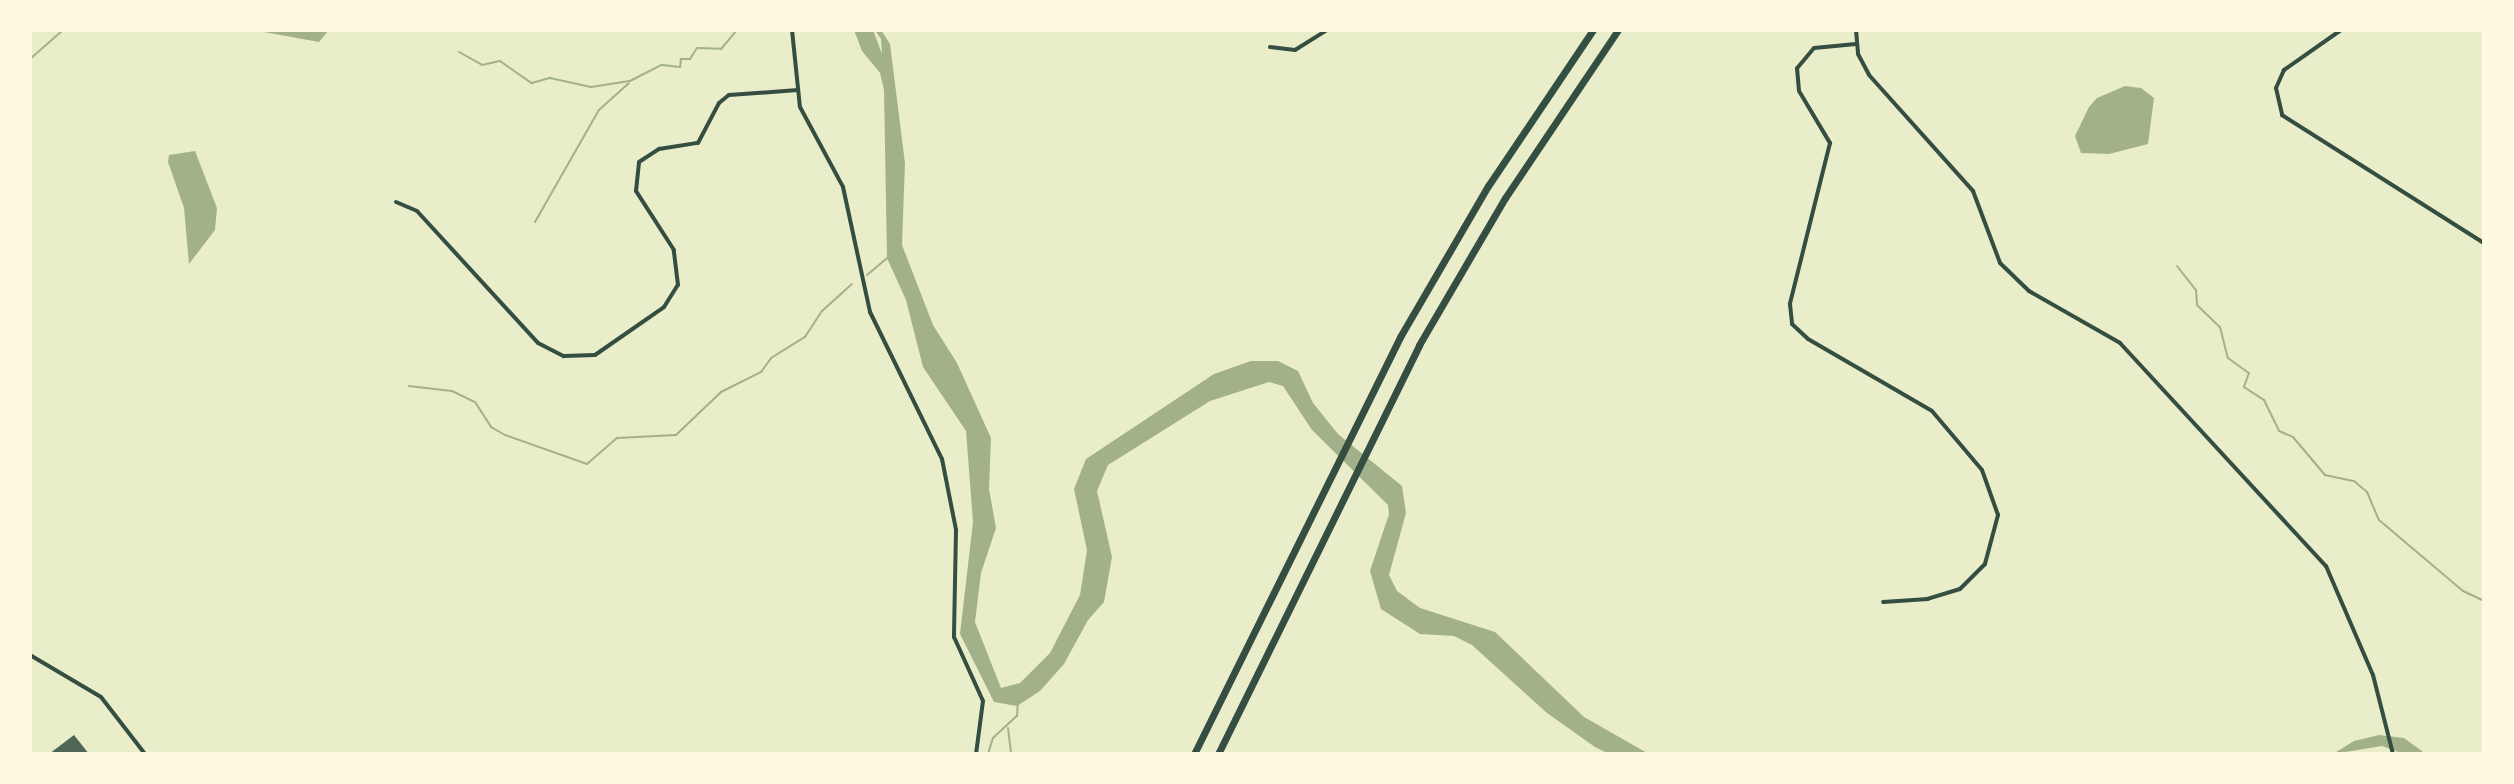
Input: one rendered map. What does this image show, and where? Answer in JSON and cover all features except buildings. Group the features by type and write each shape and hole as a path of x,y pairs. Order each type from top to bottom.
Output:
{"highway":[{"path":"1194,754 1356,422 1453,244 1593,30"},
{"path":"1218,754 1372,439 1481,236 1618,30"}],"street":[{"path":"792,30 798,90 805,121 847,201 870,312 942,459 956,530 954,637 983,701 976,754"},
{"path":"1270,47 1295,50 1327,30"},
{"path":"1856,30 1856,44 1869,75 1973,191 1993,252 2010,275 2120,343 2326,566 2373,675 2392,752"},
{"path":"2341,30 2284,70 2276,88 2282,115 2484,243"},
{"path":"1856,44 1814,48 1797,68 1799,91 1828,133 1830,155 1790,304 1792,324 1808,339 1939,417 1982,470 1998,515 1985,564 1960,589 1928,599 1883,602"},
{"path":"396,202 417,211 538,343 564,356 595,355 664,307 678,285 674,250 636,191 639,162 651,151 698,143 719,103 729,95 798,90"},
{"path":"30,655 101,697 145,754"}],"shaded area":[{"path":"253,30 329,30 319,42"},
{"path":"854,30 873,30 882,54 881,39 875,30 881,30 890,44 905,163 902,245 933,325 957,363 991,438 989,489 996,528 981,573 975,622 1001,688 1020,683 1050,653 1080,595 1087,550 1074,489 1086,459 1214,374 1251,361 1278,361 1298,371 1313,403 1338,434 1402,486 1406,513 1389,575 1397,591 1420,608 1495,632 1584,717 1649,754 1609,754 1595,747 1547,713 1472,645 1454,636 1420,634 1381,609 1370,571 1389,514 1388,505 1312,430 1283,386 1269,382 1210,401 1108,465 1097,491 1112,557 1104,602 1088,620 1064,664 1040,691 1017,706 994,702 960,634 973,522 966,431 923,367 906,300 887,258 884,90 880,73 862,51"},
{"path":"2125,86 2141,88 2154,98 2148,144 2109,154 2081,153 2075,136 2089,107 2097,98"},
{"path":"195,151 217,208 215,230 189,264 184,208 168,162 169,155"},
{"path":"2379,735 2404,738 2426,754 2404,754 2382,746 2333,754 2354,741"}],"waterway":[{"path":"30,59 63,30"},
{"path":"459,52 482,65 500,61 532,83 550,78 591,87 630,81 662,65 680,67 681,59 690,59 697,48 721,49 737,30"},
{"path":"743,30 749,30"},
{"path":"535,222 599,110 629,83"},
{"path":"867,275 887,258"},
{"path":"2177,266 2196,290 2197,305 2220,327 2228,358 2249,373 2244,387 2264,400 2279,431 2293,437 2325,475 2354,481 2367,492 2379,520 2463,591 2484,601"},
{"path":"409,386 452,391 475,402 491,427 505,435 587,464 617,438 676,435 721,392 761,372 771,358 805,337 822,311 852,284"},
{"path":"988,754 993,738 1017,716 1018,703"},
{"path":"1008,728 1011,754"}]}
